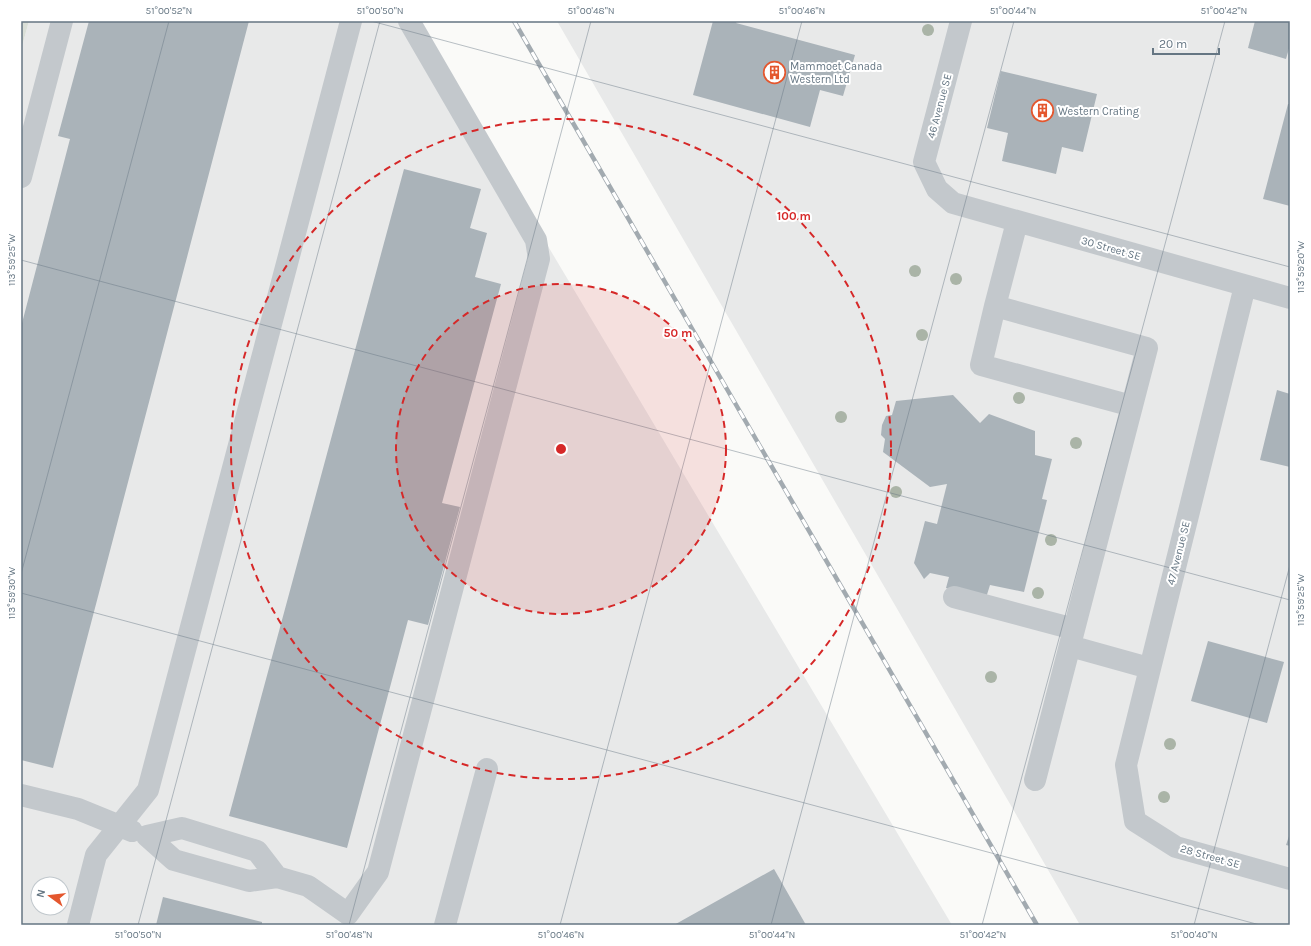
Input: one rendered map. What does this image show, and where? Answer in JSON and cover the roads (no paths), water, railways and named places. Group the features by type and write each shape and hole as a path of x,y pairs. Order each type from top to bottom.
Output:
{"street":[{"path":"21,177 62,21"},
{"path":"78,925 96,855 148,790 351,21"},
{"path":"21,795 78,809 147,836 174,860 249,881 277,877 308,886 349,920 378,872 539,259 536,240 409,21"},
{"name":"46 Avenue SE","path":"937,189 924,162 962,21"},
{"name":"30 Street SE","path":"937,189 953,203 1290,298"},
{"path":"1017,222 981,365 1132,406"},
{"name":"47 Avenue SE","path":"1135,821 1126,765 1245,286"},
{"path":"995,306 1147,348 1035,780"},
{"path":"954,597 1072,638 1149,668"},
{"path":"445,925 487,769"},
{"name":"28 Street SE","path":"1135,821 1176,847 1290,879"},
{"path":"147,836 182,828 257,851 277,877"}],"railway":[{"path":"514,21 1037,925"}],"place":[{"name":"Mammoet Canada Western Ltd","path":"774,72"},
{"name":"Western Crating","path":"1042,111"}]}
